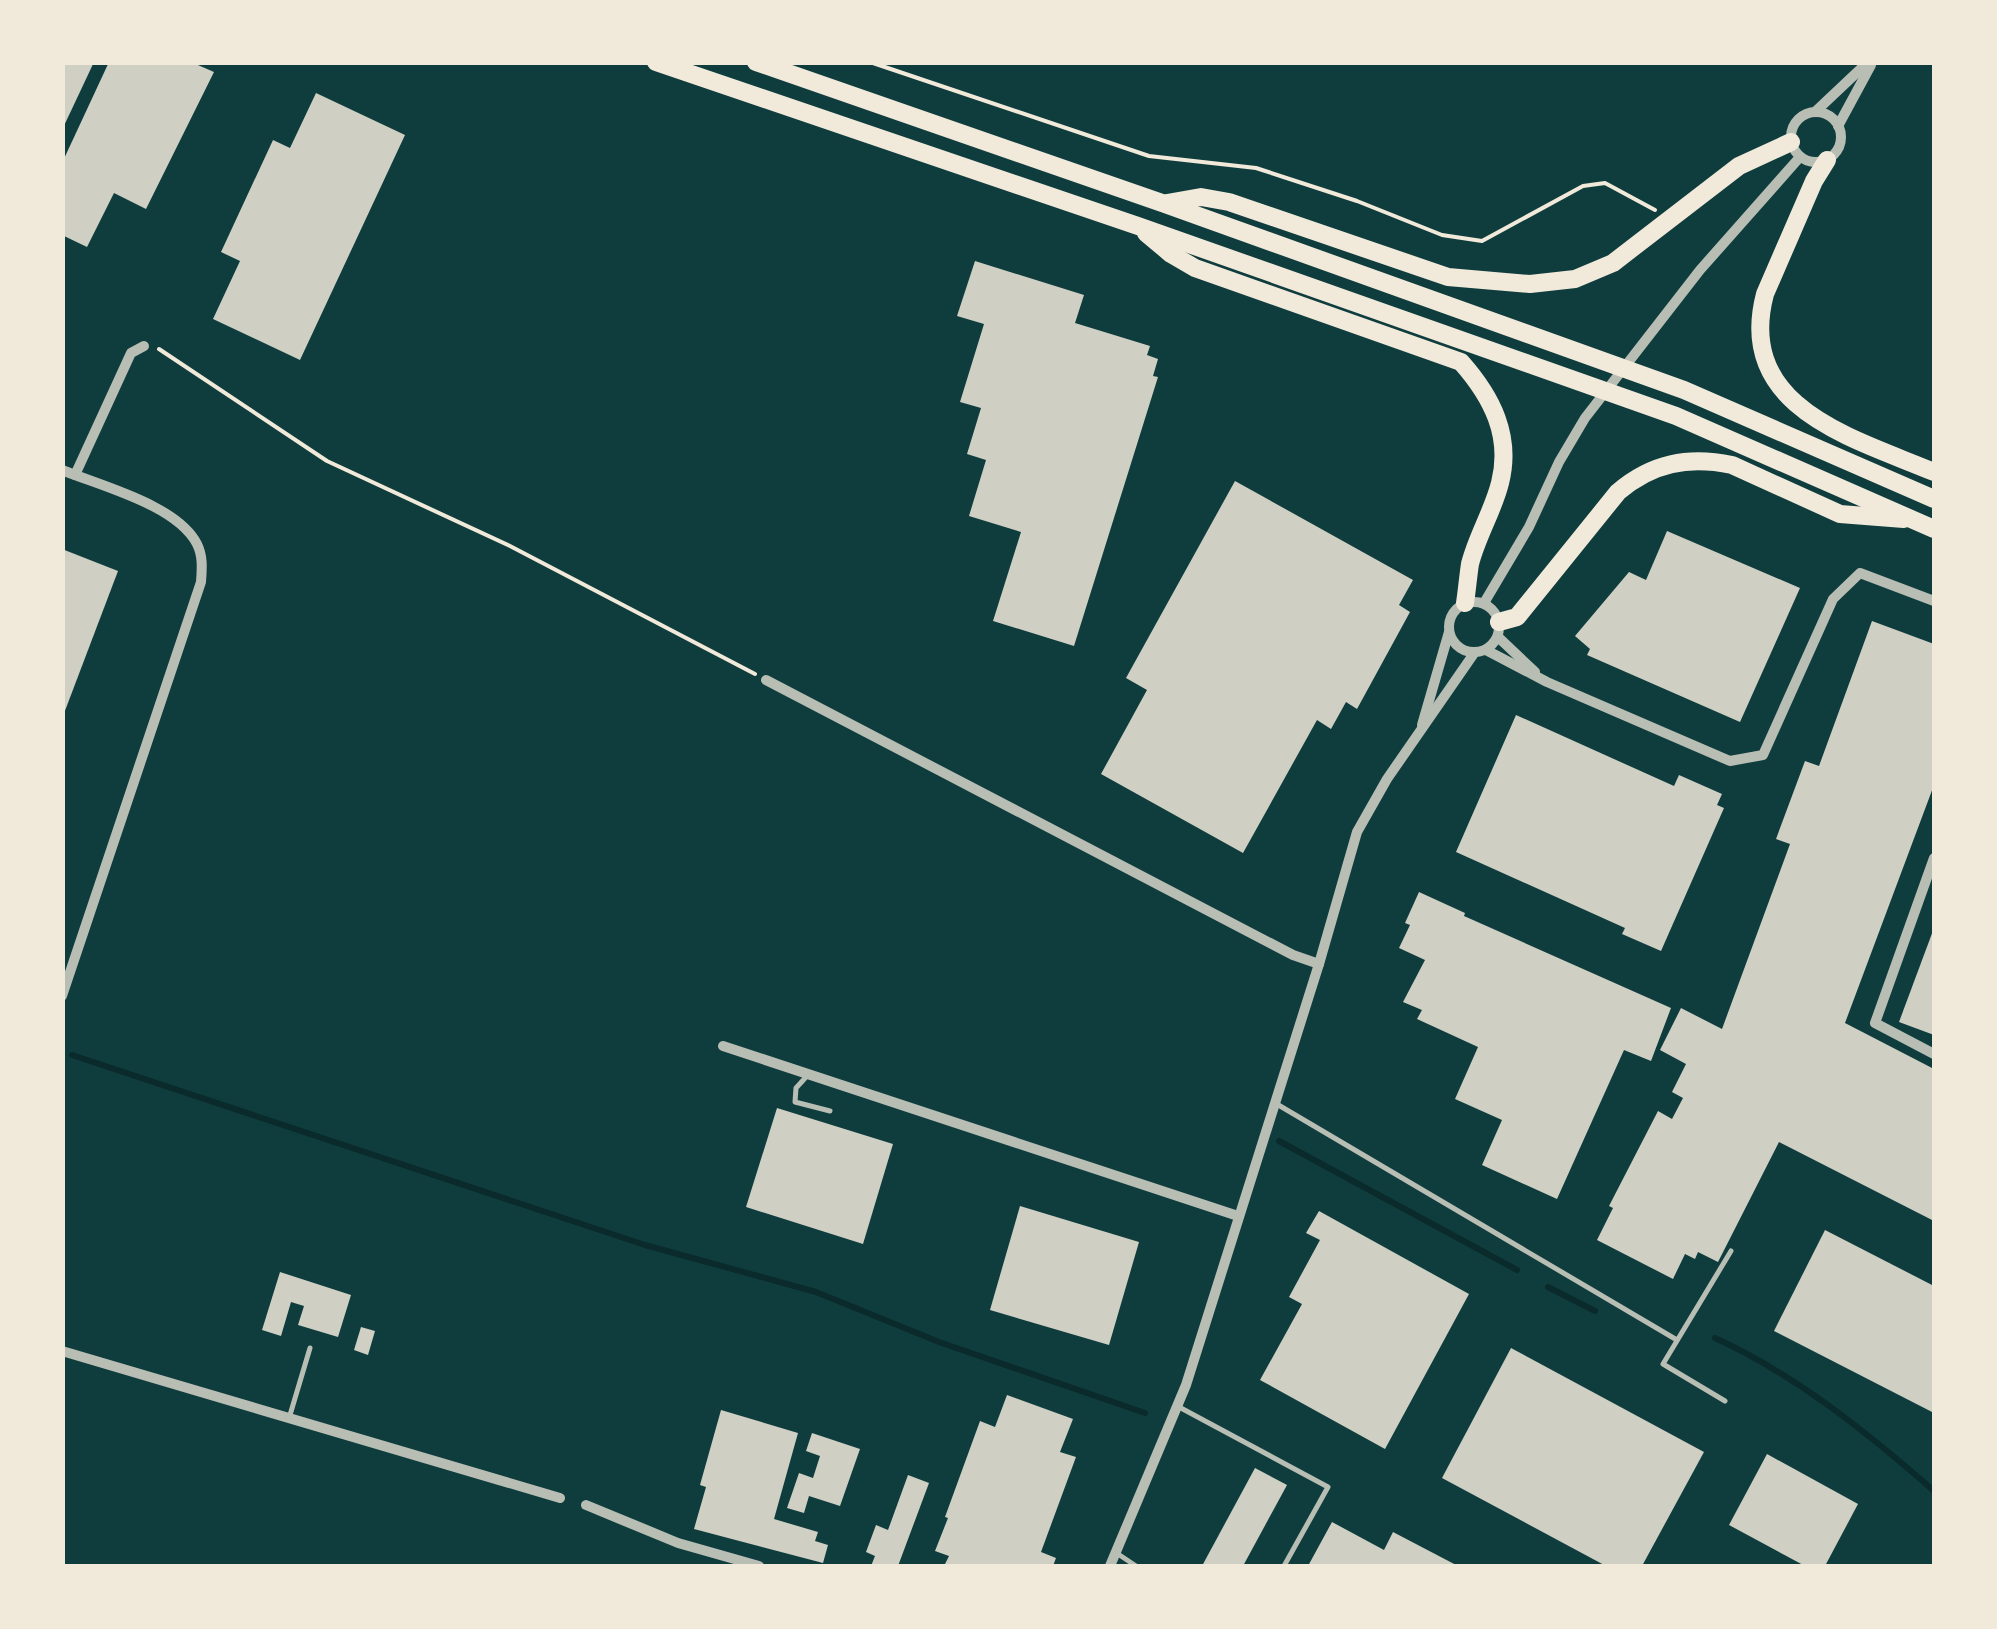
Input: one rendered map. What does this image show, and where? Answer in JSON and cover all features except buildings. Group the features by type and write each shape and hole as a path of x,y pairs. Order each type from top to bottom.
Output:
{"main road":[{"path":"656,62 1138,226 1676,416 1934,530"},
{"path":"756,62 1684,390 1934,499"},
{"path":"1165,204 1201,197 1229,202 1448,277 1494,284 1530,284 1575,279 1613,263 1740,166 1795,150"},
{"path":"1827,160 1765,294 1760,313 1761,353 1781,389 1820,422 1934,472"},
{"path":"1138,226 1195,268 1461,362 1496,410 1504,460 1500,484 1471,563 1475,603"},
{"path":"1498,630 1517,617 1618,492 1638,475 1674,462 1732,466 1840,514 1912,520"}],"street":[{"path":"1815,112 1870,62"},
{"path":"1795,150 1812,163 1827,160 1838,149 1838,126 1870,62"},
{"path":"1419,735 1452,614 1475,603 1530,527 1559,462 1585,418 1795,150 1793,125 1815,112 1828,116 1838,126"},
{"path":"75,475 131,352 144,346"},
{"path":"62,470 166,512 196,541 202,560 200,582 62,996"},
{"path":"1450,632 1458,646 1480,651 1730,761 1764,755 1834,599 1860,574 1934,601"},
{"path":"1475,603 1491,608 1498,630 1547,682"},
{"path":"1110,1566 1186,1385 1356,832 1387,779 1498,630"},
{"path":"766,680 1258,937 1318,964"},
{"path":"1934,858 1874,1023 1934,1054"},
{"path":"724,1046 1238,1216"},
{"path":"62,1352 560,1498"},
{"path":"586,1505 678,1543 758,1566"}],"lane":[{"path":"809,1074 796,1088 795,1102 830,1112"},
{"path":"1273,1102 1677,1340"},
{"path":"1725,1401 1663,1364 1732,1251"},
{"path":"289,1418 310,1348"},
{"path":"1176,1406 1328,1487 1284,1566"},
{"path":"1116,1553 1136,1566"}],"path":[{"path":"870,62 1149,156 1256,168 1357,201 1442,235 1482,241 1583,186 1605,182 1632,195 1670,222"},
{"path":"144,346 164,350 246,410 327,461 510,546 766,680"}],"waterway":[{"path":"72,1055 645,1245 816,1292 939,1342 1145,1413"},
{"path":"1279,1141 1517,1270"},
{"path":"1548,1287 1595,1311"},
{"path":"1715,1338 1774,1369 1830,1407 1934,1491"}]}
